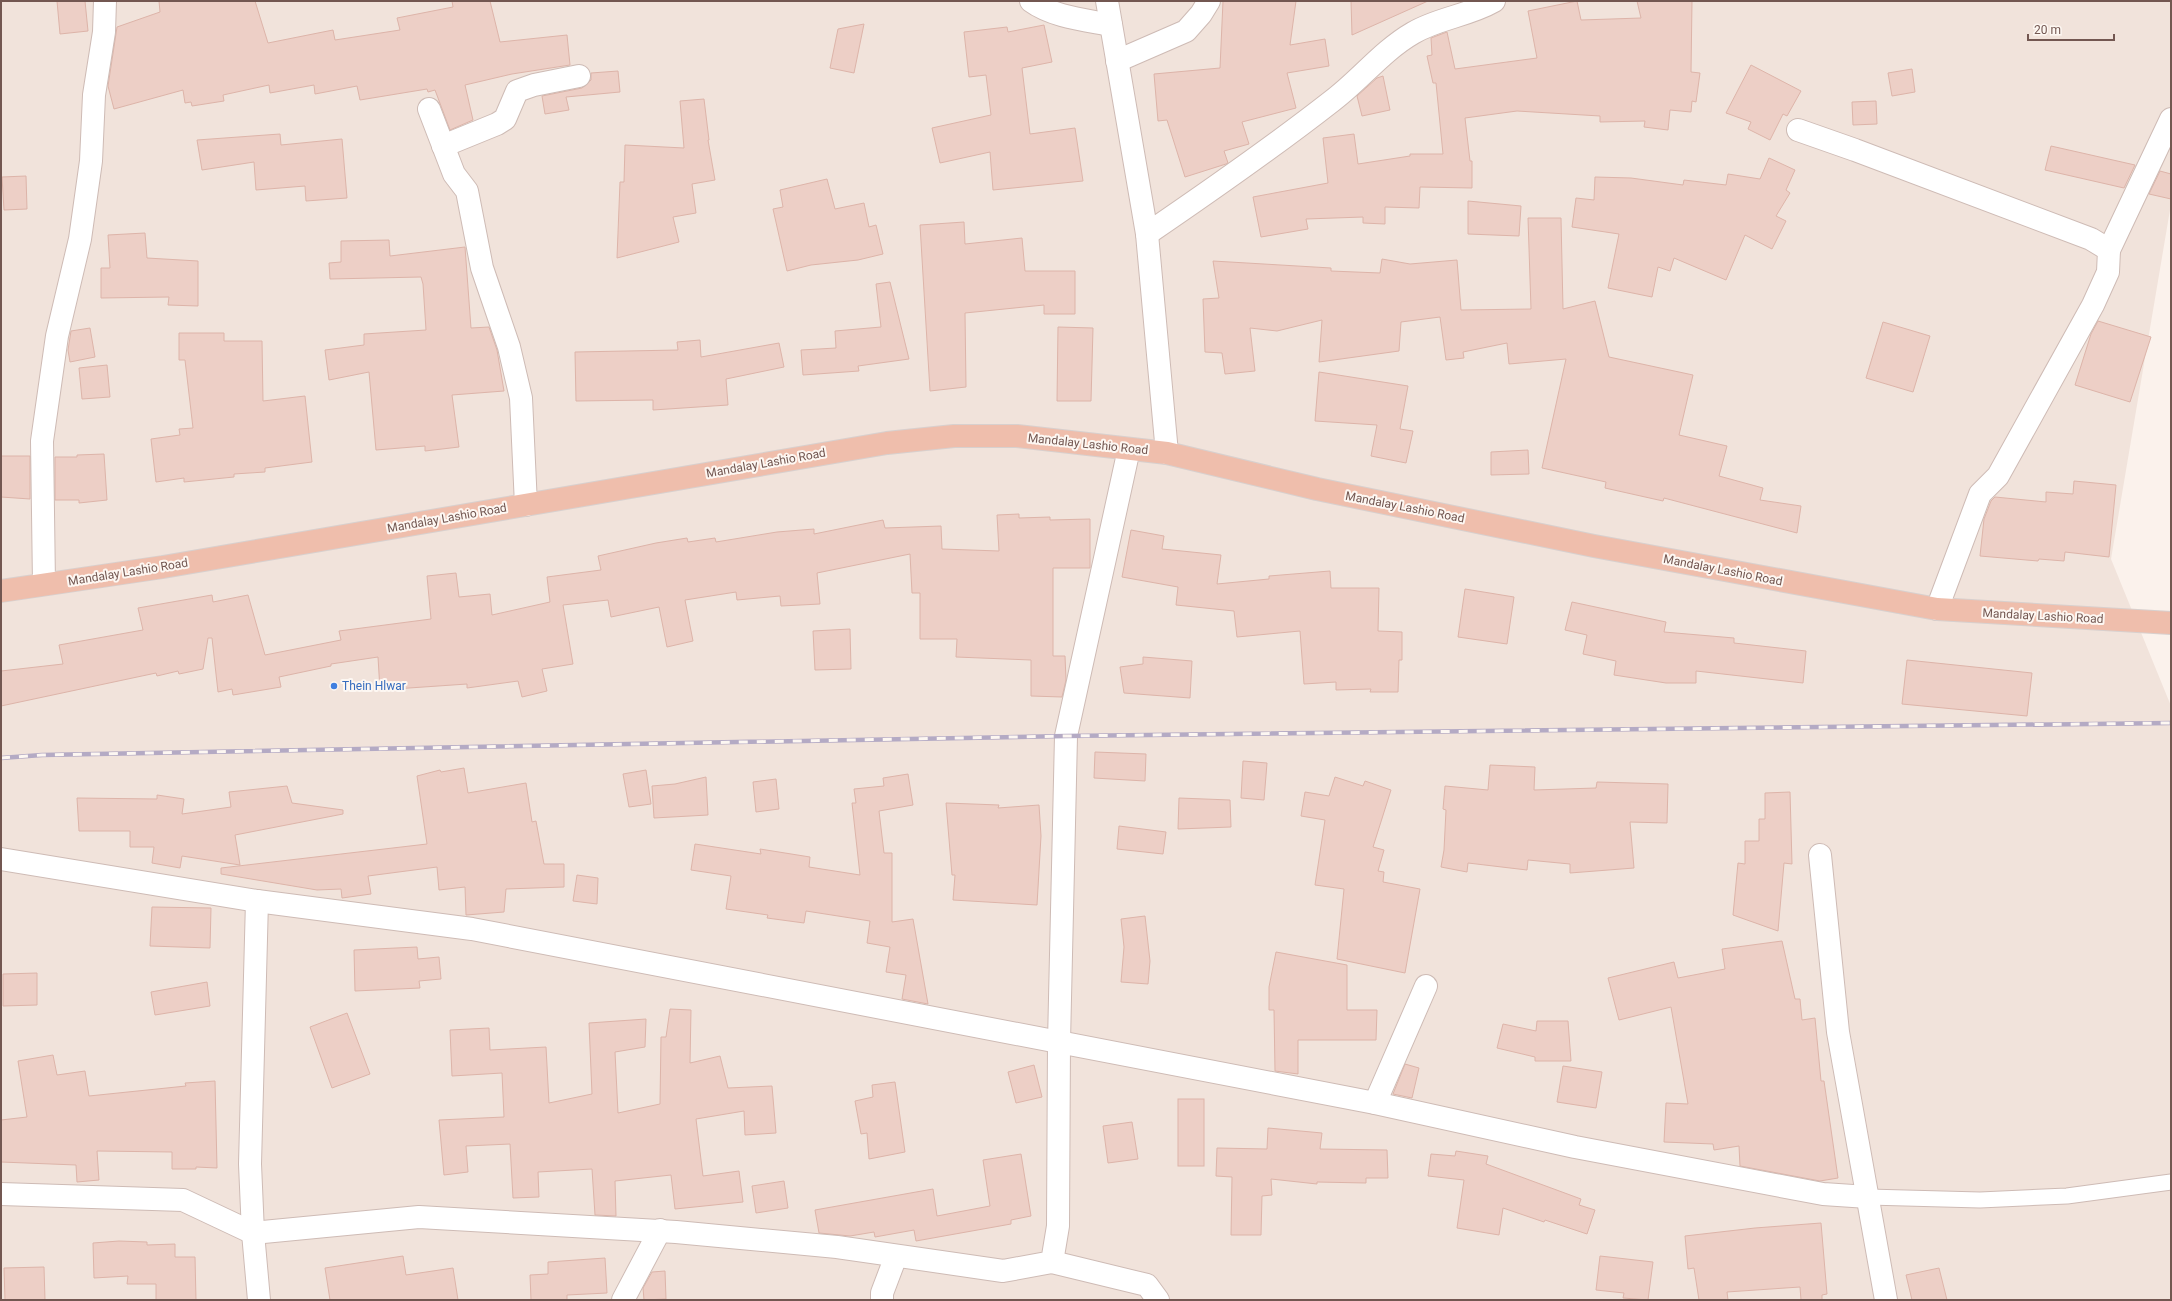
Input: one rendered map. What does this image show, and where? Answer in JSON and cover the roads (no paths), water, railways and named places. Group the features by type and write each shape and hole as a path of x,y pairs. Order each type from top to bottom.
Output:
{"highway":[{"name":"Mandalay Lashio Road","path":"1,591 163,567 887,443 954,436 1017,436 1167,453 1324,491 1601,547 1937,609 2171,623"}],"street":[{"path":"44,584 42,441 57,336 80,239 90,169 94,95 104,32 105,1"},
{"path":"1031,1 1037,6 1065,15 1111,25"},
{"path":"1107,1 1147,234 1167,453"},
{"path":"1117,61 1186,30 1201,14 1208,1"},
{"path":"1147,234 1266,153 1334,100 1389,49 1413,32 1441,21 1478,10 1494,1"},
{"path":"443,146 459,138 497,124 505,119 517,91 534,85 579,76"},
{"path":"429,109 454,174 467,191 482,268 509,347 518,383 522,405 526,505"},
{"path":"1937,609 1980,494 1998,476 2093,305 2108,272 2109,250 2171,119"},
{"path":"1798,130 2083,236 2109,250"},
{"path":"1052,1262 1058,1226 1059,1042 1066,736 1129,449"},
{"path":"1820,855 1838,1032 1886,1300"},
{"path":"1,859 257,902 472,929 1375,1103 1575,1147 1823,1194 1868,1197"},
{"path":"257,902 250,1164 253,1232 259,1300"},
{"path":"1375,1103 1426,986"},
{"path":"1,1194 183,1200 253,1232 419,1217 660,1230 837,1247 1003,1271 1052,1262 1147,1285 1158,1300"},
{"path":"623,1300 660,1230"},
{"path":"880,1298 896,1256"}],"lane":[{"path":"1868,1197 1980,1200 2067,1196 2171,1182"}],"railway":[{"path":"1,758 42,755 1066,736 2171,723"}],"place":[{"name":"Thein Hlwar","path":"334,686"}]}
